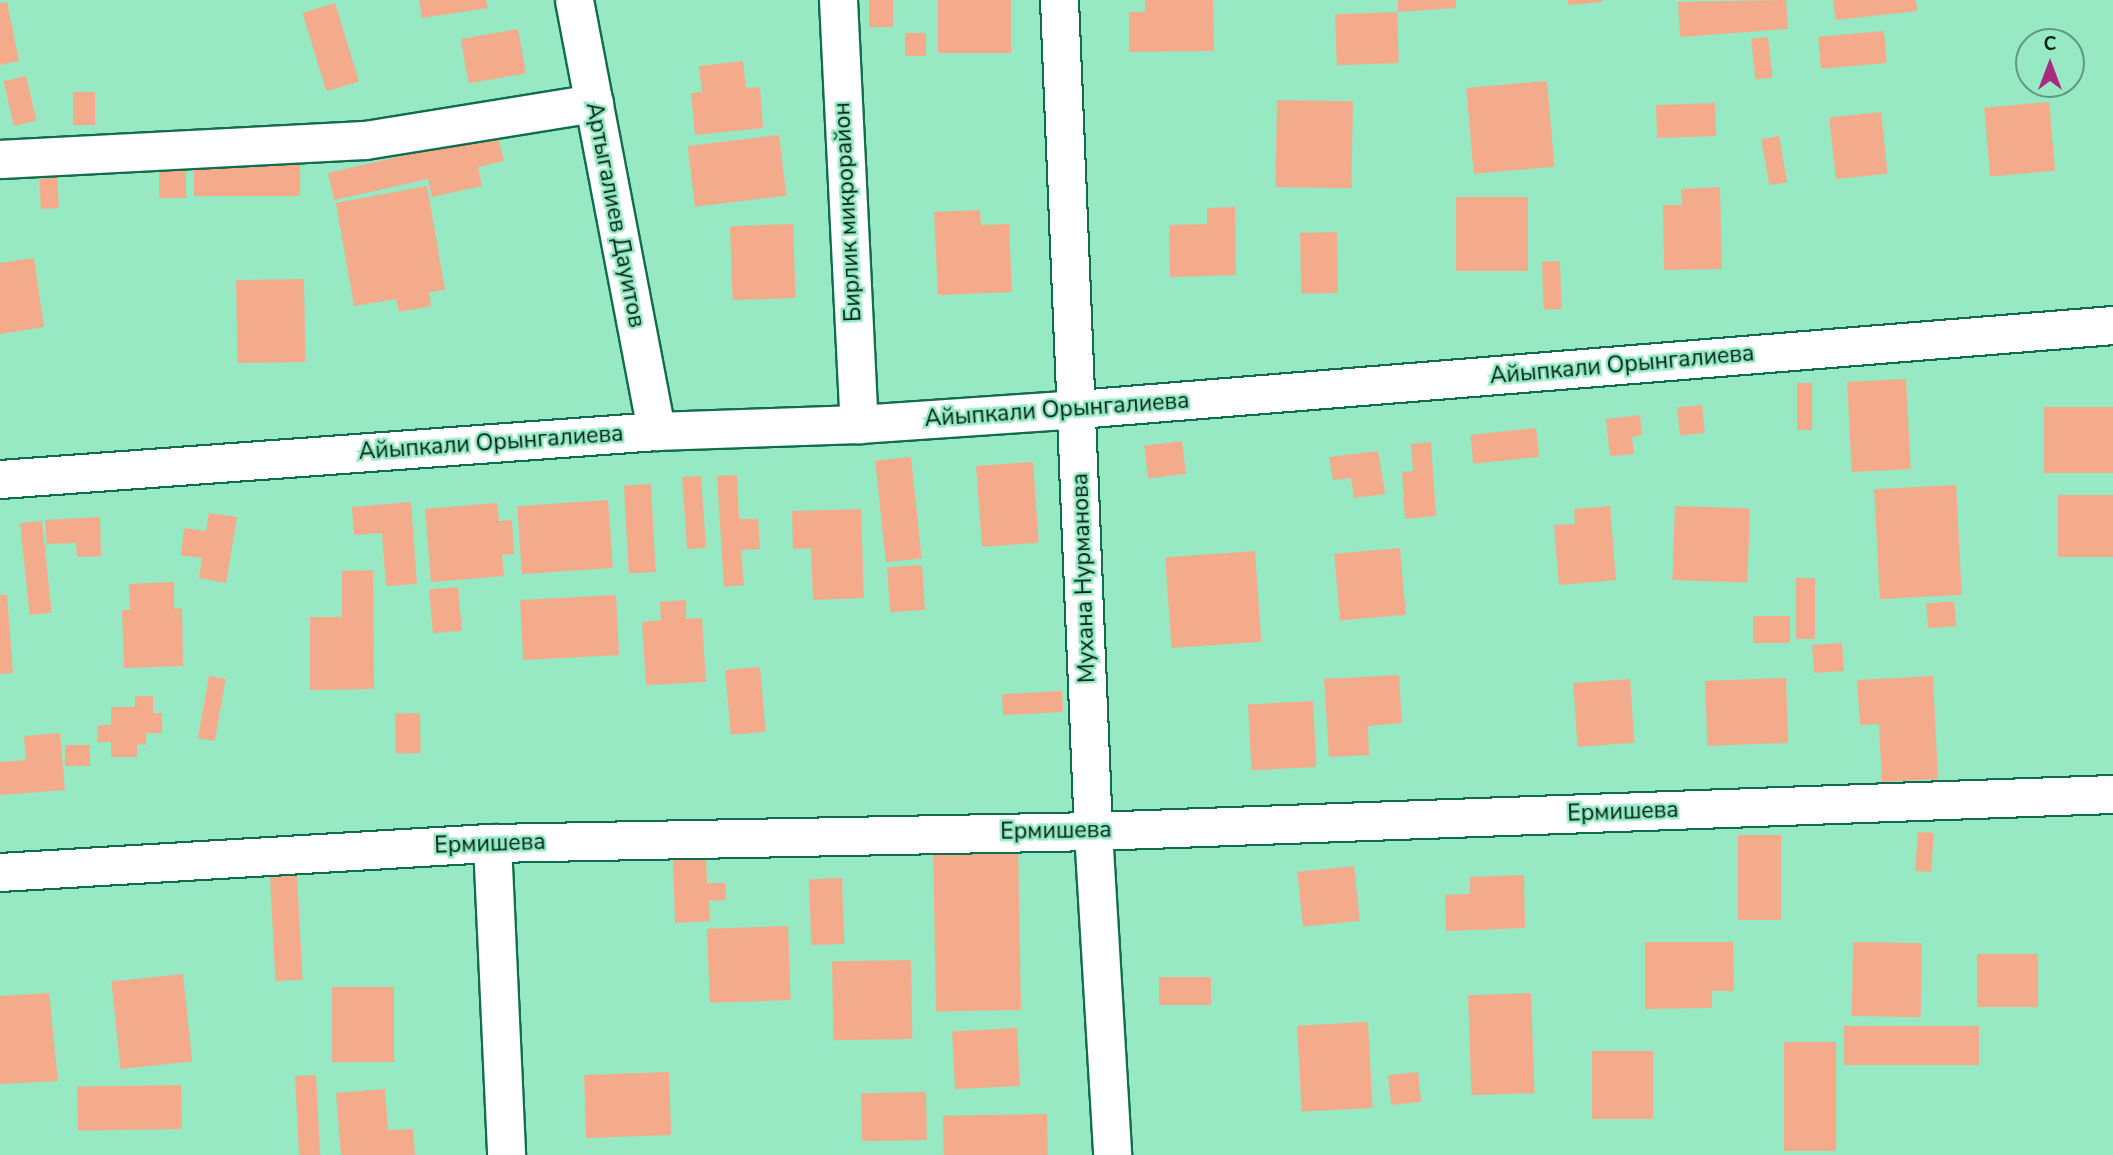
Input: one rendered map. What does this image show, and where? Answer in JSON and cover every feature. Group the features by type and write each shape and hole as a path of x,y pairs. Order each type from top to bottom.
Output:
{"street":[{"name":"Артыгалиев Дауитов","path":"574,0 656,431"},
{"name":"Бирлик микрорайон","path":"838,0 859,424"},
{"name":"Мухана Нурманова","path":"1059,0 1093,831 1112,1155"},
{"path":"0,159 365,140 594,103"},
{"name":"Айыпкали Орынгалиева","path":"0,479 656,431 859,424 1077,409 2113,326"},
{"name":"Ермишева","path":"0,872 492,843 1093,831 2113,794"},
{"path":"492,843 506,1155"}],"building":[{"path":"419,0 486,0 488,8 422,18"},
{"path":"869,0 893,0 893,27 869,27"},
{"path":"938,0 1011,0 1011,53 938,53"},
{"path":"1145,0 1213,0 1214,51 1129,52 1129,12 1145,12"},
{"path":"1398,0 1456,0 1456,8 1398,12"},
{"path":"1568,0 1602,0 1602,2 1568,5"},
{"path":"1786,0 1788,29 1680,37 1678,2"},
{"path":"1833,0 1916,0 1917,11 1836,20"},
{"path":"7,2 19,61 0,65 0,3"},
{"path":"335,3 359,81 326,91 302,13"},
{"path":"1397,12 1399,63 1337,65 1335,14"},
{"path":"518,29 526,73 469,83 461,39"},
{"path":"1884,31 1887,63 1821,69 1818,37"},
{"path":"905,33 926,33 926,56 905,56"},
{"path":"1768,37 1772,78 1755,80 1751,39"},
{"path":"743,61 746,88 760,87 763,128 695,135 691,93 702,92 699,66"},
{"path":"26,76 36,121 14,126 4,81"},
{"path":"1547,81 1554,167 1474,174 1466,88"},
{"path":"73,92 95,92 95,125 73,125"},
{"path":"1277,100 1353,101 1351,188 1275,187"},
{"path":"2049,102 2055,171 1990,176 1984,108"},
{"path":"1715,103 1716,136 1657,138 1656,105"},
{"path":"1881,112 1887,174 1836,179 1829,117"},
{"path":"497,134 504,161 478,167 482,186 432,197 428,179 334,200 328,173"},
{"path":"779,135 786,196 695,207 688,146"},
{"path":"1779,136 1787,182 1769,185 1761,139"},
{"path":"194,162 300,162 300,196 194,196"},
{"path":"159,170 186,170 186,198 159,198"},
{"path":"57,173 59,208 41,209 39,174"},
{"path":"427,186 445,290 429,292 431,306 399,312 396,299 354,306 336,203"},
{"path":"1720,187 1722,269 1664,270 1663,205 1682,205 1681,189"},
{"path":"1456,197 1528,197 1528,271 1456,271"},
{"path":"1235,207 1236,275 1170,277 1169,225 1207,224 1207,208"},
{"path":"980,210 981,225 1009,224 1012,292 938,295 934,212"},
{"path":"793,224 796,298 733,300 730,226"},
{"path":"1337,232 1338,293 1301,294 1300,233"},
{"path":"34,258 44,327 0,334 0,263"},
{"path":"1560,261 1562,309 1544,310 1542,262"},
{"path":"304,279 305,362 237,363 236,280"},
{"path":"1906,379 1911,469 1852,472 1847,382"},
{"path":"1797,383 1812,383 1812,430 1797,430"},
{"path":"1702,405 1705,433 1680,435 1677,408"},
{"path":"2044,407 2113,407 2113,473 2044,473"},
{"path":"1640,415 1642,435 1632,437 1634,454 1610,456 1606,419"},
{"path":"1536,428 1539,457 1473,464 1470,435"},
{"path":"1182,441 1186,474 1148,478 1144,446"},
{"path":"1431,442 1436,516 1405,519 1402,472 1413,471 1411,444"},
{"path":"1378,451 1385,494 1354,498 1351,478 1333,480 1329,457"},
{"path":"911,457 922,558 886,562 875,461"},
{"path":"1033,462 1039,543 982,547 976,466"},
{"path":"737,475 739,519 758,519 760,549 741,550 744,585 724,587 717,476"},
{"path":"701,476 706,548 687,549 682,477"},
{"path":"651,484 656,572 629,573 624,485"},
{"path":"1956,485 1962,595 1880,599 1874,489"},
{"path":"2058,495 2113,495 2113,557 2058,557"},
{"path":"608,500 613,568 522,574 517,506"},
{"path":"411,502 417,584 386,586 382,533 354,535 352,507"},
{"path":"497,503 499,521 512,520 514,554 502,555 504,576 431,582 425,509"},
{"path":"1610,506 1616,580 1559,585 1554,525 1575,524 1574,509"},
{"path":"1675,506 1750,509 1747,583 1672,580"},
{"path":"861,509 864,598 813,600 811,548 793,549 792,511"},
{"path":"209,513 237,517 226,583 199,578 202,558 181,555 184,528 206,531"},
{"path":"100,517 101,556 77,557 76,543 47,544 45,520"},
{"path":"42,521 52,612 30,615 20,523"},
{"path":"1400,548 1406,615 1340,620 1334,554"},
{"path":"1255,551 1261,642 1172,648 1165,557"},
{"path":"922,565 925,610 890,612 887,567"},
{"path":"373,570 374,689 310,690 310,617 342,617 342,571"},
{"path":"1796,578 1815,578 1815,639 1796,639"},
{"path":"174,582 174,609 182,608 183,666 124,668 122,610 130,610 129,584"},
{"path":"458,587 462,631 433,633 429,590"},
{"path":"0,595 7,595 13,673 0,674"},
{"path":"616,595 619,655 523,660 520,600"},
{"path":"686,600 686,619 702,618 706,682 646,685 642,622 661,620 660,602"},
{"path":"1954,601 1956,626 1928,628 1926,603"},
{"path":"1753,616 1790,616 1790,643 1753,643"},
{"path":"1842,643 1844,671 1814,673 1812,645"},
{"path":"760,667 766,732 731,735 725,670"},
{"path":"1399,675 1402,723 1368,726 1369,755 1329,757 1324,679"},
{"path":"209,676 226,679 215,741 198,738"},
{"path":"1933,676 1938,779 1882,782 1879,724 1860,725 1857,680"},
{"path":"1786,678 1788,743 1707,746 1705,681"},
{"path":"1630,679 1634,743 1578,747 1573,683"},
{"path":"1062,691 1063,712 1003,715 1002,694"},
{"path":"135,696 153,696 153,713 162,713 162,733 146,733 146,745 137,744 137,757 111,757 111,742 97,742 98,725 111,725 111,707 135,707"},
{"path":"1313,701 1316,767 1252,770 1248,704"},
{"path":"395,713 420,713 421,753 396,753"},
{"path":"60,733 65,790 0,795 0,762 26,760 24,736"},
{"path":"65,745 90,745 90,766 65,766"},
{"path":"1918,832 1934,833 1931,872 1915,871"},
{"path":"1738,835 1781,835 1781,920 1738,920"},
{"path":"1018,839 1021,1010 936,1011 933,840"},
{"path":"706,858 707,883 725,883 726,900 709,901 710,921 675,923 673,859"},
{"path":"1354,866 1360,921 1303,927 1297,872"},
{"path":"297,875 302,980 276,981 270,876"},
{"path":"1524,875 1525,928 1446,931 1445,895 1470,894 1470,877"},
{"path":"842,878 844,944 811,945 809,879"},
{"path":"788,926 791,1000 710,1003 707,929"},
{"path":"1645,942 1733,942 1734,991 1712,991 1712,1008 1645,1009"},
{"path":"1853,942 1922,943 1921,1017 1852,1016"},
{"path":"1977,954 2038,954 2038,1007 1977,1007"},
{"path":"911,960 912,1039 833,1040 832,961"},
{"path":"183,974 192,1062 121,1069 111,982"},
{"path":"1159,977 1211,977 1211,1005 1159,1005"},
{"path":"332,987 394,987 394,1062 332,1062"},
{"path":"49,993 58,1081 0,1084 0,996"},
{"path":"1531,993 1534,1093 1472,1095 1468,995"},
{"path":"1368,1022 1373,1108 1302,1112 1297,1026"},
{"path":"1844,1026 1979,1026 1979,1065 1844,1065"},
{"path":"1017,1028 1020,1086 955,1089 952,1031"},
{"path":"1784,1042 1836,1042 1836,1151 1784,1151"},
{"path":"1592,1051 1653,1051 1653,1119 1592,1119"},
{"path":"669,1072 671,1135 586,1138 584,1075"},
{"path":"1418,1072 1421,1102 1391,1105 1388,1075"},
{"path":"316,1075 320,1155 299,1155 295,1076"},
{"path":"181,1085 182,1129 78,1131 77,1087"},
{"path":"385,1089 388,1130 413,1129 415,1155 341,1155 336,1093"},
{"path":"926,1092 927,1140 862,1141 861,1093"},
{"path":"1047,1114 1048,1155 944,1155 943,1116"}]}
